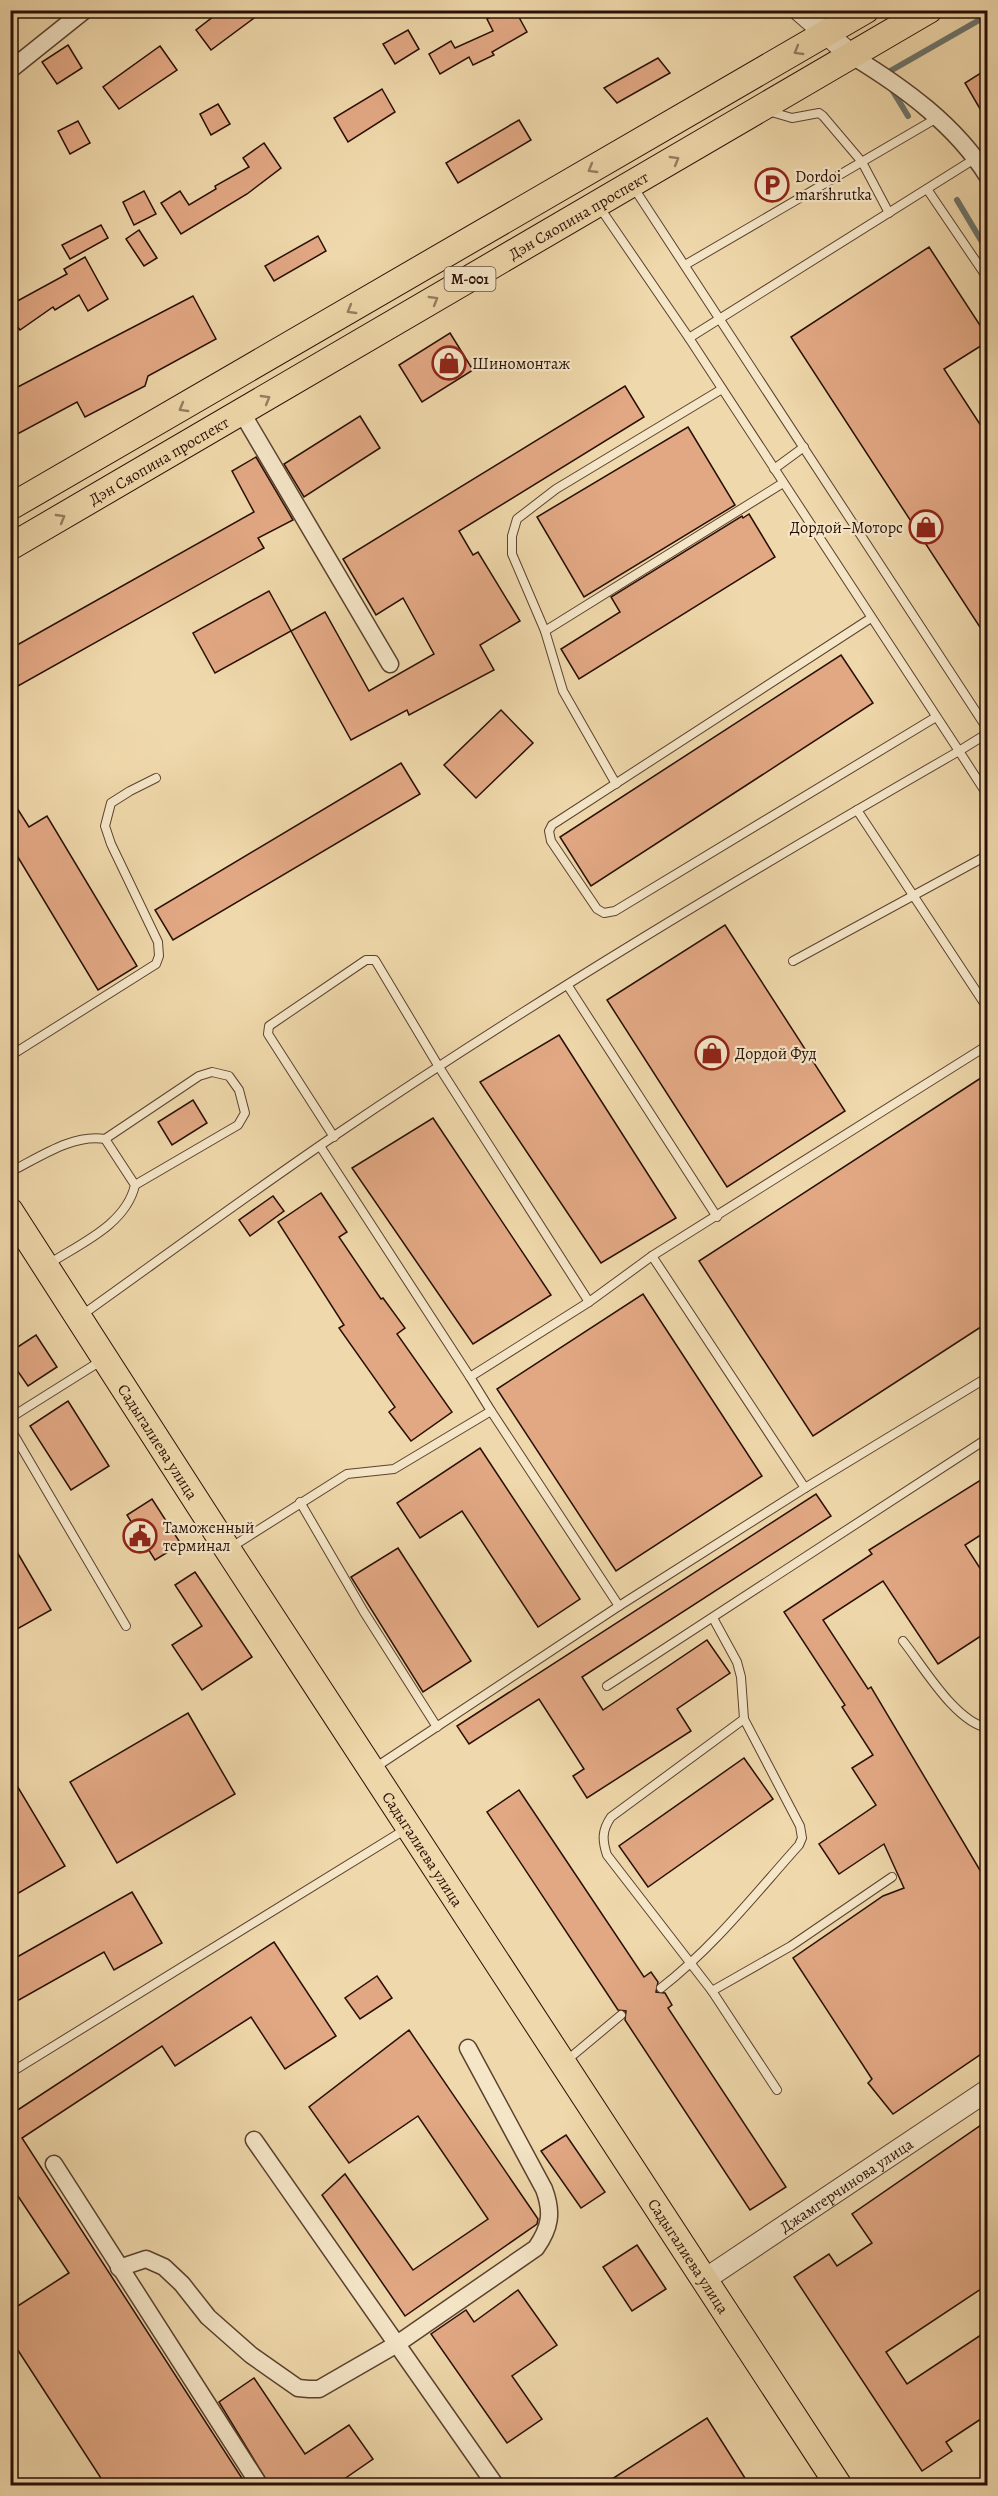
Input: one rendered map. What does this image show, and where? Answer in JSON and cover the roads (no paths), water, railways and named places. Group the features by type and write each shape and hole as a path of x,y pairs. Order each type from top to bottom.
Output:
{"main road":[{"name":"Дэн Сяопина проспект","path":"10,507 866,10"},
{"name":"Дэн Сяопина проспект","path":"10,547 929,10"},
{"name":"Садыгалиева улица","path":"16,1225 47,1265 228,1550 839,2486"}],"street":[{"path":"10,70 85,10"},
{"path":"799,10 852,56 884,75 937,117 976,158 987,177"},
{"path":"242,413 390,664"},
{"path":"119,2268 146,2259 164,2266 208,2317 252,2355 298,2388 319,2389 397,2344 536,2248 546,2234 550,2220 549,2203 544,2189 468,2048"},
{"name":"Джамгерчинова улица","path":"704,2280 987,2090"},
{"path":"254,2140 496,2486"},
{"path":"54,2164 260,2486"}],"lane":[{"path":"759,110 792,118 819,112 862,162 889,213"},
{"path":"686,265 937,117"},
{"path":"689,338 976,158"},
{"path":"79,1316 320,1146 439,1067 857,810 958,751 987,731 632,185"},
{"path":"927,189 987,279"},
{"path":"598,205 689,338 987,796"},
{"path":"616,784 563,691 545,631 512,554 512,536 518,519 556,489 722,389"},
{"path":"774,469 804,447"},
{"path":"545,631 783,483"},
{"path":"871,618 552,825 549,831 551,841 597,909 604,913 615,911 936,717"},
{"path":"10,1056 156,964 159,956 158,942 111,844 105,826 111,803 130,790 156,778"},
{"path":"857,810 915,894 987,1009"},
{"path":"793,961 987,855"},
{"path":"334,1137 268,1034 269,1026 366,960 375,960 439,1067 589,1302"},
{"path":"568,986 717,1216"},
{"path":"470,1377 589,1302 652,1256 987,1045"},
{"path":"10,1172 67,1144 89,1136 105,1139 199,1076 212,1072 230,1076 239,1090 245,1113 238,1125 135,1185"},
{"path":"47,1265 118,1218 132,1199 135,1185 105,1139"},
{"path":"320,1146 619,1606"},
{"path":"652,1256 805,1488"},
{"path":"10,1418 106,1358"},
{"path":"372,1770 619,1606 805,1488 987,1377"},
{"path":"228,1550 346,1474 400,1466 491,1411"},
{"path":"10,1428 126,1626"},
{"path":"607,1686 987,1438"},
{"path":"300,1502 364,1612 437,1727"},
{"path":"661,1988 692,1965 801,1841 800,1826 744,1719 737,1662 713,1618"},
{"path":"903,1641 958,1712 977,1726 987,1728"},
{"path":"744,1719 611,1817 605,1826 602,1841 607,1855 712,1991 777,2090"},
{"path":"10,2073 410,1827"},
{"path":"712,1991 791,1946 892,1877"},
{"path":"562,2064 621,2015"}],"waterway":[{"path":"885,74 988,15"},
{"path":"891,88 908,116"},
{"path":"957,200 988,252"}],"railway":[{"path":"10,1710 16,1707"}],"place":[{"name":"Dordoi marshrutka","path":"772,185"},
{"name":"Шиномонтаж","path":"449,363"},
{"name":"Дордой–Моторс","path":"926,527"},
{"name":"Дордой Фуд","path":"712,1053"},
{"name":"Таможенный терминал","path":"140,1536"}]}
